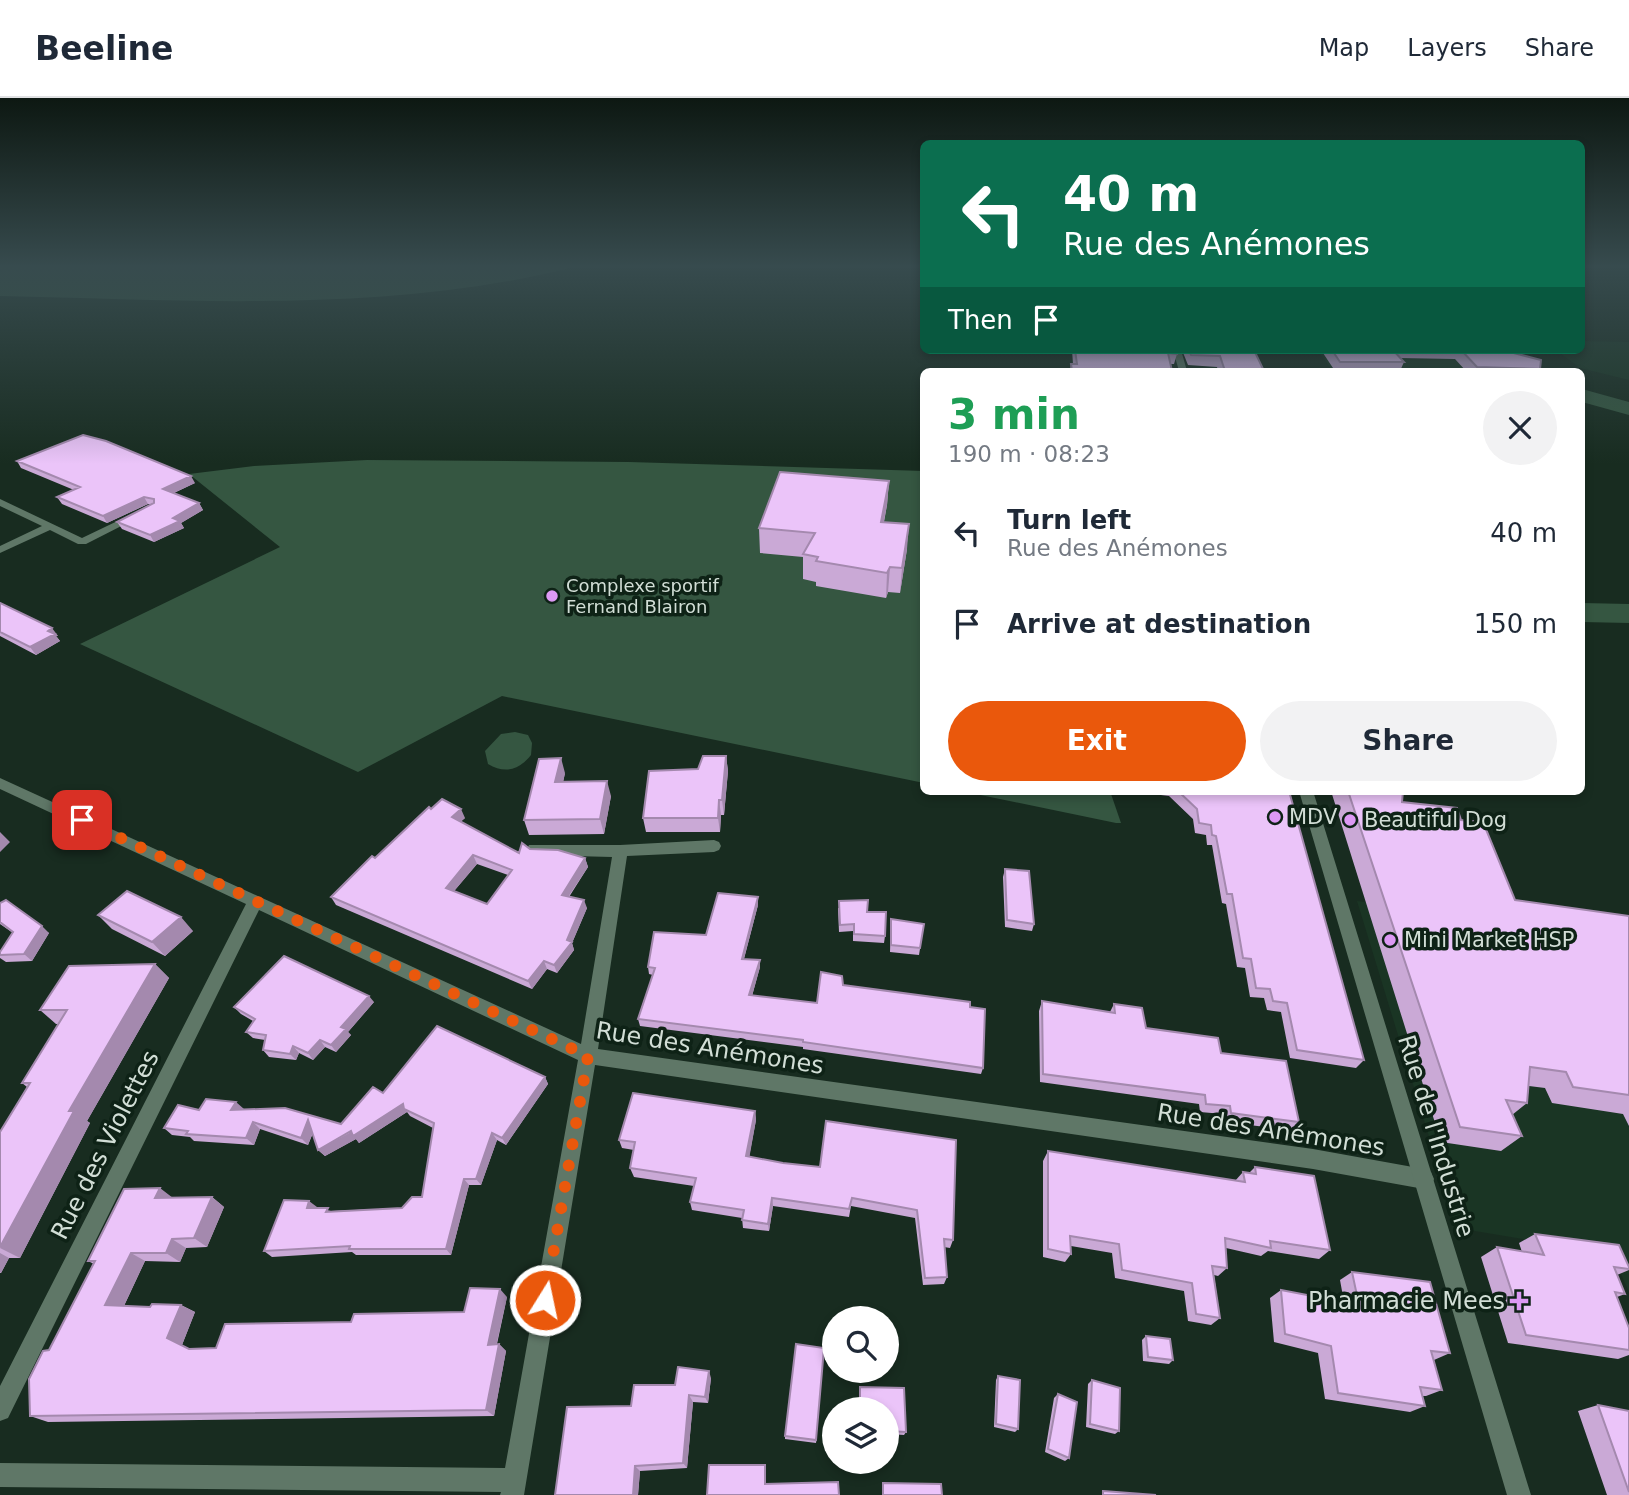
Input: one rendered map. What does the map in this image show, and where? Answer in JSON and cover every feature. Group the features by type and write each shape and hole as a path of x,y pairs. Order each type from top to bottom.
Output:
{"street":[{"path":"0,502 82,541 141,514"},
{"path":"0,550 48,527"},
{"name":"Rue des Anémones","path":"0,783 588,1056 1312,1159 1424,1179"},
{"name":"Rue de l'Industrie","path":"1307,795 1519,1495"},
{"path":"534,849 620,851 714,846"},
{"path":"0,1475 513,1487 588,1056 620,851"},
{"name":"Rue des Violettes","path":"0,1410 255,902"}],"shaded area":[{"path":"1585,341 1629,342 1629,380 1580,368 1561,354 1585,354"},
{"path":"1320,354 1468,354 1515,368 1331,368"},
{"path":"1585,390 1629,402 1629,415 1585,403"},
{"name":"Complexe sportif Fernand Blairon","path":"367,460 629,462 920,471 920,782 502,696 358,772 80,644 280,547 189,474 254,466"},
{"path":"1585,603 1629,604 1629,623 1585,622"},
{"path":"515,732 528,735 532,743 531,755 522,764 511,769 500,769 488,764 485,751 501,734"},
{"path":"980,795 1111,795 1121,823"},
{"path":"1357,901 1629,933 1629,1292 1612,1254 1457,1228"}],"building":[{"path":"1076,354 1168,354 1171,368 1072,368 1071,364 1077,364"},
{"path":"1256,354 1263,368 1224,368 1220,356 1191,355"},
{"path":"1335,354 1397,354 1404,362 1340,362"},
{"path":"1465,354 1518,354 1541,360 1540,368 1477,367"},
{"path":"83,435 106,441 191,476 163,489 199,503 173,518 180,521 150,535 117,522 154,503 154,499 144,497 103,516 57,497 80,487 17,461"},
{"path":"780,472 889,481 881,522 909,524 902,568 890,567 887,573 816,561 818,557 803,554 815,533 759,528"},
{"path":"0,603 52,628 48,631 55,634 30,647 0,632"},
{"path":"703,756 726,756 718,818 643,818 649,771 698,769"},
{"path":"561,758 555,782 607,781 600,819 524,820 539,759"},
{"path":"1182,795 1290,795 1364,1060 1297,1050 1287,1003 1273,1001 1270,989 1256,988 1251,959 1243,958 1232,894 1227,894 1216,836 1212,835 1211,825 1199,823 1197,809"},
{"path":"1349,795 1403,795 1402,802 1457,808 1461,820 1483,822 1515,900 1629,916 1629,1095 1573,1087 1566,1072 1530,1067 1527,1103 1506,1100 1522,1136 1460,1127"},
{"path":"442,799 461,809 452,817 519,853 522,843 530,849 558,850 585,858 562,895 584,900 567,940 572,942 554,965 544,961 528,981 331,897 372,856 375,858 429,807 431,809","holes":["473,855 512,870 487,904 446,888"]},
{"path":"1005,869 1029,871 1034,924 1007,920"},
{"path":"127,891 181,917 152,942 98,915"},
{"path":"718,893 758,897 742,959 760,960 749,995 817,1003 821,972 842,976 843,985 970,1002 970,1007 985,1009 983,1068 803,1040 638,1019 655,968 648,967 654,932 706,935"},
{"path":"6,900 42,926 24,954 0,955 13,932 0,922 0,903"},
{"path":"868,900 867,912 886,912 885,936 854,934 854,924 840,925 839,901"},
{"path":"891,919 924,924 920,948 891,945"},
{"path":"284,956 369,996 341,1027 346,1029 331,1045 320,1040 308,1053 293,1046 290,1054 263,1050 266,1035 246,1032 255,1019 234,1007"},
{"path":"155,964 69,1111 74,1111 0,1247 0,1132 30,1083 22,1083 67,1010 40,1010 69,966"},
{"path":"1042,1001 1115,1013 1114,1004 1142,1008 1146,1028 1218,1038 1221,1053 1286,1061 1299,1122 1231,1113 1230,1106 1206,1104 1205,1095 1043,1074"},
{"path":"437,1026 545,1077 502,1138 492,1133 476,1179 464,1179 446,1249 349,1249 350,1246 264,1251 284,1200 309,1201 307,1208 328,1208 326,1212 402,1208 412,1197 422,1197 434,1123 404,1109 403,1104 353,1136 351,1131 318,1150 308,1120 301,1138 253,1122 246,1138 186,1134 188,1131 164,1128 178,1105 199,1110 206,1099 236,1102 231,1110 285,1108 341,1124 373,1087 383,1093"},
{"path":"633,1093 755,1111 746,1156 783,1163 820,1167 826,1121 956,1140 953,1240 944,1239 947,1277 925,1278 917,1210 852,1198 849,1209 772,1198 768,1224 742,1220 744,1210 690,1202 696,1178 630,1168 635,1142 619,1140"},
{"path":"1048,1151 1245,1182 1243,1172 1256,1174 1255,1167 1314,1176 1330,1250 1270,1241 1271,1248 1225,1238 1227,1268 1212,1266 1220,1318 1196,1314 1192,1283 1122,1270 1119,1244 1070,1236 1071,1254 1048,1249"},
{"path":"160,1188 155,1198 212,1197 194,1238 172,1239 166,1253 131,1253 105,1305 181,1305 167,1338 189,1349 216,1348 225,1324 351,1322 354,1314 464,1312 470,1288 500,1289 488,1345 499,1344 486,1410 30,1416 29,1379 43,1351 49,1350 95,1261 88,1261 124,1189"},
{"path":"1535,1234 1619,1245 1629,1269 1614,1267 1625,1294 1615,1292 1629,1328 1629,1350 1526,1335 1497,1247 1544,1255"},
{"path":"1352,1272 1430,1282 1450,1353 1431,1351 1442,1390 1420,1387 1425,1406 1338,1393 1331,1346 1285,1334 1281,1290 1359,1305"},
{"path":"1146,1336 1170,1339 1173,1360 1148,1357"},
{"path":"796,1344 822,1348 816,1440 785,1436"},
{"path":"678,1367 709,1371 705,1397 689,1395 683,1463 635,1466 633,1495 555,1495 567,1407 631,1406 634,1385 675,1385"},
{"path":"998,1376 1020,1380 1018,1429 996,1424"},
{"path":"1092,1380 1120,1388 1119,1431 1090,1424"},
{"path":"860,1387 904,1388 906,1432 899,1432 899,1397 860,1397"},
{"path":"1058,1394 1077,1402 1069,1458 1048,1449"},
{"path":"1598,1405 1629,1411 1629,1492"},
{"path":"709,1465 765,1465 765,1484 838,1482 839,1495 707,1495"},
{"path":"883,1483 941,1484 942,1495 883,1495"},
{"path":"1103,1491 1156,1495 1103,1495"}],"place":[{"name":"Complexe sportif Fernand Blairon","path":"552,596"},
{"name":"MDV","path":"1275,817"},
{"name":"Beautiful Dog","path":"1350,820"},
{"name":"Mini Market HSP","path":"1390,940"},
{"name":"Pharmacie Mees","path":"1519,1301"}],"route":[{"path":"82,820 588,1056 545,1300"}]}
